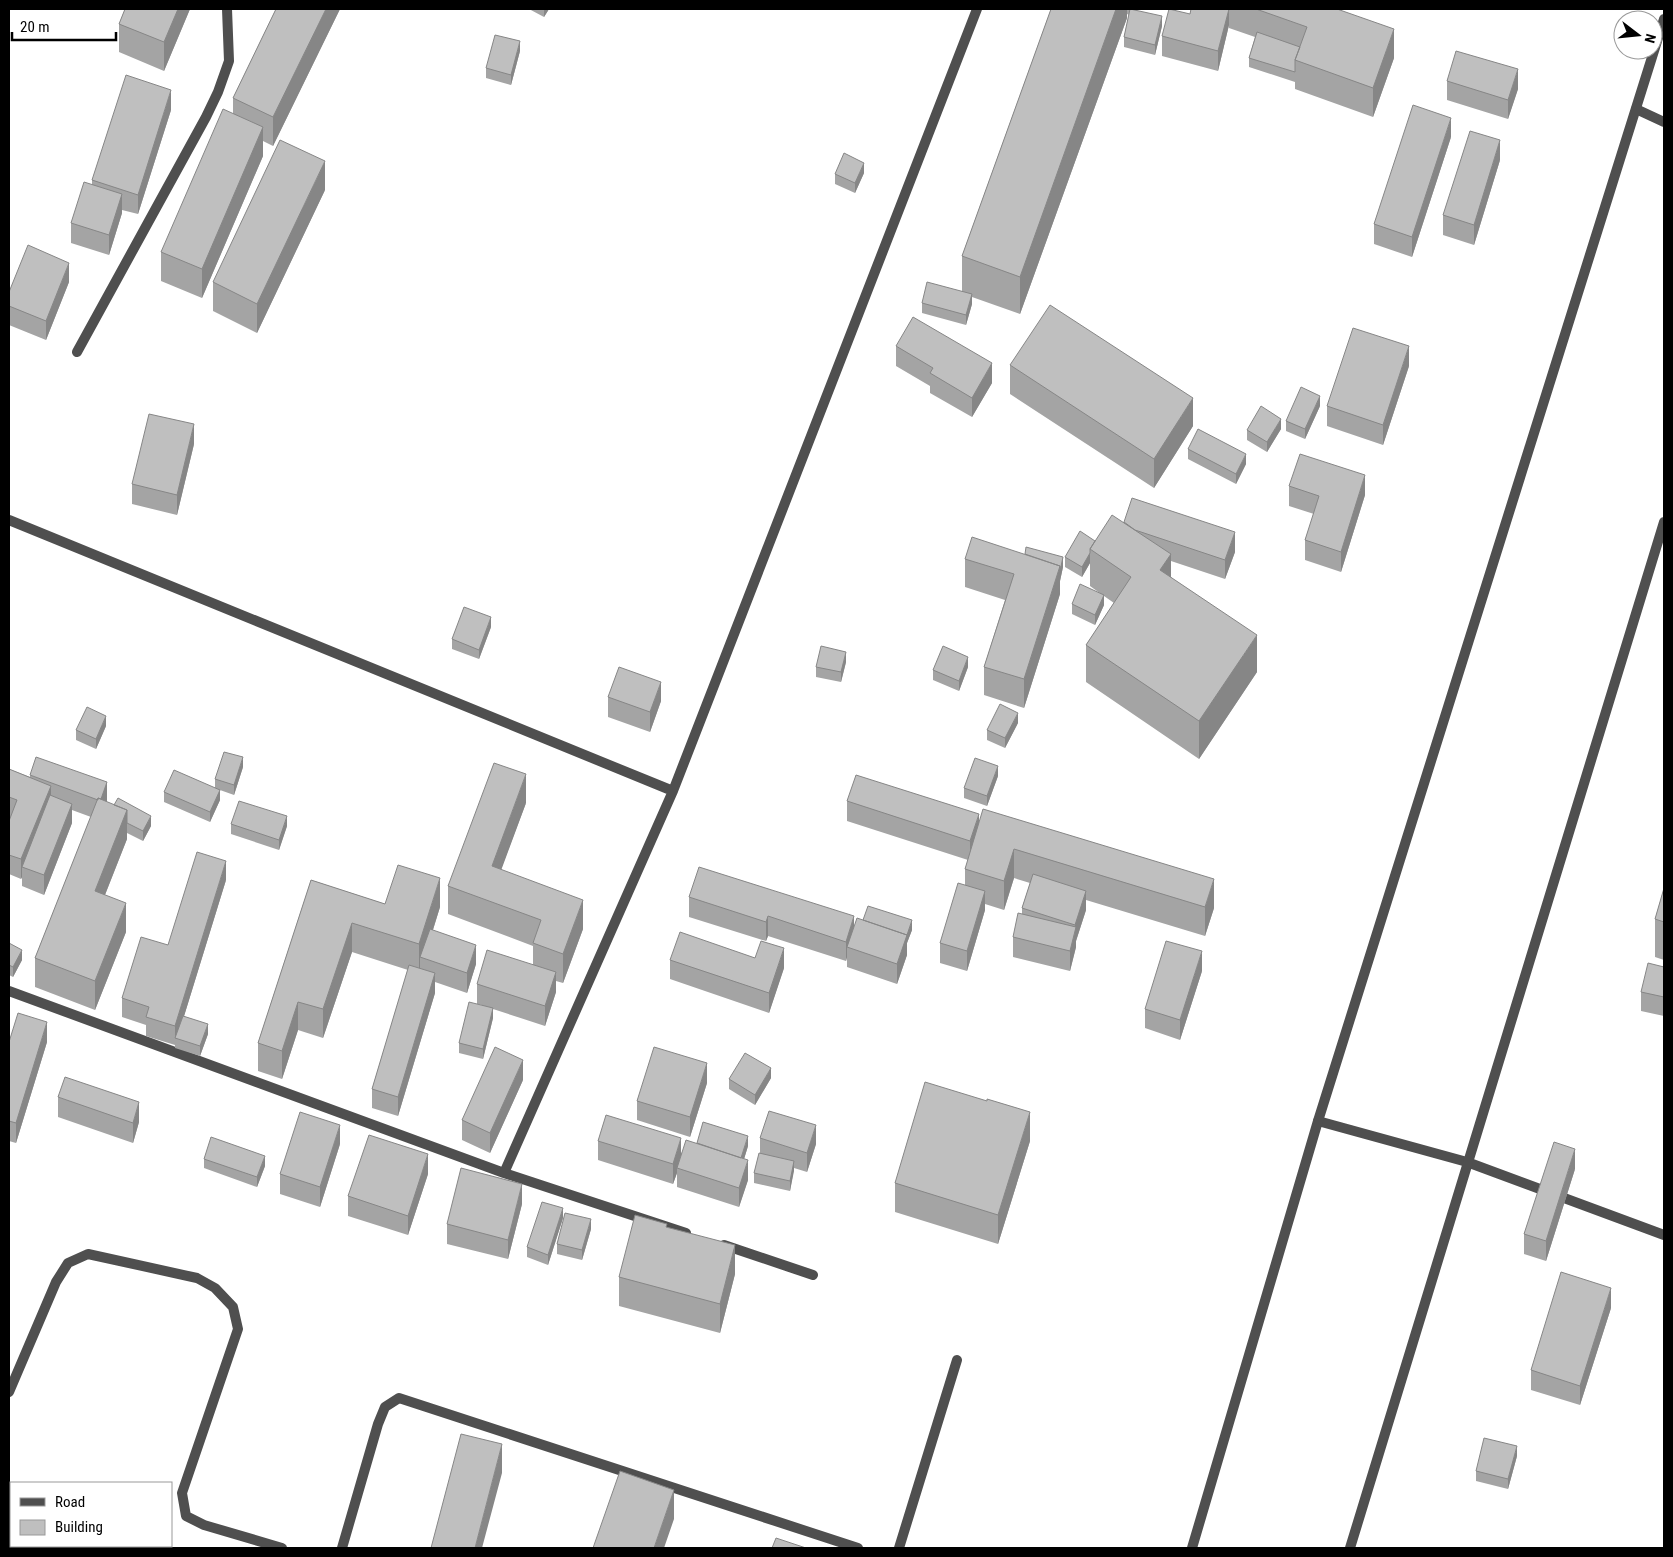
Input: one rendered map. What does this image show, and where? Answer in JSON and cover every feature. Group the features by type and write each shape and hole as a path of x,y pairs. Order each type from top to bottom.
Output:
{"street":[{"path":"78,352 218,92 229,61 227,9"},
{"path":"504,1173 673,791 977,9"},
{"path":"1192,1548 1318,1121 1664,19"},
{"path":"1636,109 1664,122"},
{"path":"9,520 673,791"},
{"path":"1350,1548 1664,522"},
{"path":"9,992 504,1173 692,1234"},
{"path":"1318,1121 1467,1162 1664,1235"},
{"path":"710,1241 813,1275"},
{"path":"9,1392 56,1282 68,1263 88,1254 196,1278 215,1288 233,1307 238,1329 182,1493 186,1516 204,1524 282,1548"},
{"path":"899,1548 957,1360"},
{"path":"342,1548 378,1424 385,1407 399,1398 858,1548"}],"building":[{"path":"125,9 178,9 164,42 119,24"},
{"path":"276,9 326,9 273,117 233,98"},
{"path":"1051,9 1116,9 1020,277 962,256"},
{"path":"1130,9 1162,16 1155,45 1124,37"},
{"path":"1169,9 1190,14 1191,9 1229,9 1218,51 1162,36"},
{"path":"1256,9 1337,9 1394,29 1373,88 1295,60 1307,27"},
{"path":"1257,32 1300,47 1295,60 1295,72 1249,58"},
{"path":"495,35 520,41 511,75 486,68"},
{"path":"1456,51 1518,69 1508,100 1447,81"},
{"path":"126,75 171,90 138,195 92,180"},
{"path":"1413,105 1451,118 1412,237 1374,224"},
{"path":"223,109 263,127 202,269 161,252"},
{"path":"1470,131 1500,140 1474,225 1443,215"},
{"path":"280,140 325,161 257,304 213,282"},
{"path":"844,153 864,163 855,183 835,174"},
{"path":"84,182 122,194 109,235 71,223"},
{"path":"28,245 69,263 46,321 9,306 9,292"},
{"path":"927,282 972,294 966,315 922,303"},
{"path":"1050,305 1193,398 1154,459 1010,365"},
{"path":"913,317 992,363 972,398 930,373 933,368 896,346"},
{"path":"1353,328 1409,346 1383,425 1327,406"},
{"path":"1301,387 1320,396 1305,429 1286,421"},
{"path":"1261,406 1281,419 1267,442 1247,430"},
{"path":"149,414 194,424 177,495 132,484"},
{"path":"1198,429 1246,454 1236,474 1188,449"},
{"path":"1300,454 1365,475 1341,552 1305,540 1319,496 1289,486"},
{"path":"1132,498 1235,532 1225,560 1135,530 1124,522"},
{"path":"1112,515 1171,554 1160,570 1257,635 1199,721 1086,645 1131,577 1090,549"},
{"path":"1080,531 1095,541 1082,567 1065,557"},
{"path":"972,537 1060,566 1024,679 984,667 1014,574 965,559"},
{"path":"1026,547 1063,557 1060,571 1060,566 1025,554"},
{"path":"1080,584 1104,595 1095,615 1072,604"},
{"path":"464,607 491,617 479,650 452,639"},
{"path":"821,646 846,652 841,672 816,667"},
{"path":"943,646 968,657 959,681 933,670"},
{"path":"619,667 661,682 650,712 608,697"},
{"path":"1000,704 1018,713 1005,738 987,730"},
{"path":"87,707 106,716 96,739 76,730"},
{"path":"224,752 243,757 234,785 215,779"},
{"path":"36,757 107,782 101,799 98,798 98,800 30,775"},
{"path":"975,758 998,766 987,796 964,788"},
{"path":"494,763 526,774 492,866 583,900 563,954 533,943 541,920 448,886"},
{"path":"9,769 51,786 21,859 9,855 9,821 17,800 9,797"},
{"path":"174,770 220,790 210,812 164,792"},
{"path":"856,775 979,814 970,841 847,801"},
{"path":"50,795 72,804 44,875 22,867"},
{"path":"98,798 127,810 95,891 126,903 95,981 35,958"},
{"path":"118,798 151,816 143,831 127,823 127,810 114,805"},
{"path":"239,801 287,816 279,840 231,824"},
{"path":"983,809 1214,879 1205,907 1014,849 1004,881 965,869"},
{"path":"197,852 226,861 175,1026 146,1017 149,1007 122,998 141,937 168,945"},
{"path":"398,865 440,878 419,944 352,923 323,1009 298,1002 282,1051 258,1043 311,880 385,904"},
{"path":"699,867 854,916 846,942 768,916 766,922 689,897"},
{"path":"1033,874 1086,891 1075,925 1022,908"},
{"path":"958,883 985,891 967,951 940,943"},
{"path":"1664,888 1664,922 1655,919"},
{"path":"868,906 912,920 907,935 863,920"},
{"path":"1018,913 1076,927 1070,951 1013,937"},
{"path":"857,918 907,935 897,964 847,947"},
{"path":"430,929 476,945 467,973 420,957"},
{"path":"680,932 755,958 761,941 784,948 769,993 670,960"},
{"path":"1166,941 1202,951 1180,1020 1145,1009"},
{"path":"9,943 22,950 13,967 9,965"},
{"path":"487,950 556,972 545,1006 477,984"},
{"path":"1648,963 1664,967 1664,997 1641,992"},
{"path":"409,965 435,973 398,1097 372,1089"},
{"path":"469,1002 493,1008 483,1049 459,1043"},
{"path":"18,1013 47,1022 16,1123 9,1121 9,1042"},
{"path":"183,1016 208,1024 200,1046 175,1038"},
{"path":"495,1047 523,1060 490,1133 462,1120"},
{"path":"654,1047 707,1063 690,1117 637,1101"},
{"path":"745,1053 771,1068 755,1095 729,1079"},
{"path":"65,1077 139,1102 133,1123 58,1097"},
{"path":"925,1082 1030,1112 998,1215 895,1183"},
{"path":"769,1111 816,1125 807,1153 760,1138"},
{"path":"300,1112 340,1125 320,1187 280,1174"},
{"path":"606,1115 681,1138 673,1164 598,1141"},
{"path":"703,1122 748,1136 741,1158 697,1143"},
{"path":"369,1135 428,1154 408,1216 348,1196"},
{"path":"211,1137 265,1156 257,1177 204,1159"},
{"path":"686,1140 748,1160 739,1188 677,1168"},
{"path":"1554,1142 1575,1149 1546,1241 1524,1234"},
{"path":"759,1153 794,1161 790,1181 754,1173"},
{"path":"461,1168 522,1184 508,1240 447,1224"},
{"path":"542,1202 563,1208 548,1255 527,1247"},
{"path":"565,1213 591,1219 582,1250 557,1244"},
{"path":"635,1215 667,1224 666,1227 735,1245 720,1304 619,1277"},
{"path":"1561,1272 1611,1288 1580,1386 1531,1370"},
{"path":"461,1434 502,1444 475,1548 431,1548"},
{"path":"1484,1438 1517,1446 1508,1479 1476,1471"},
{"path":"620,1471 674,1490 654,1548 593,1548"},
{"path":"776,1538 806,1548 772,1548"}]}
